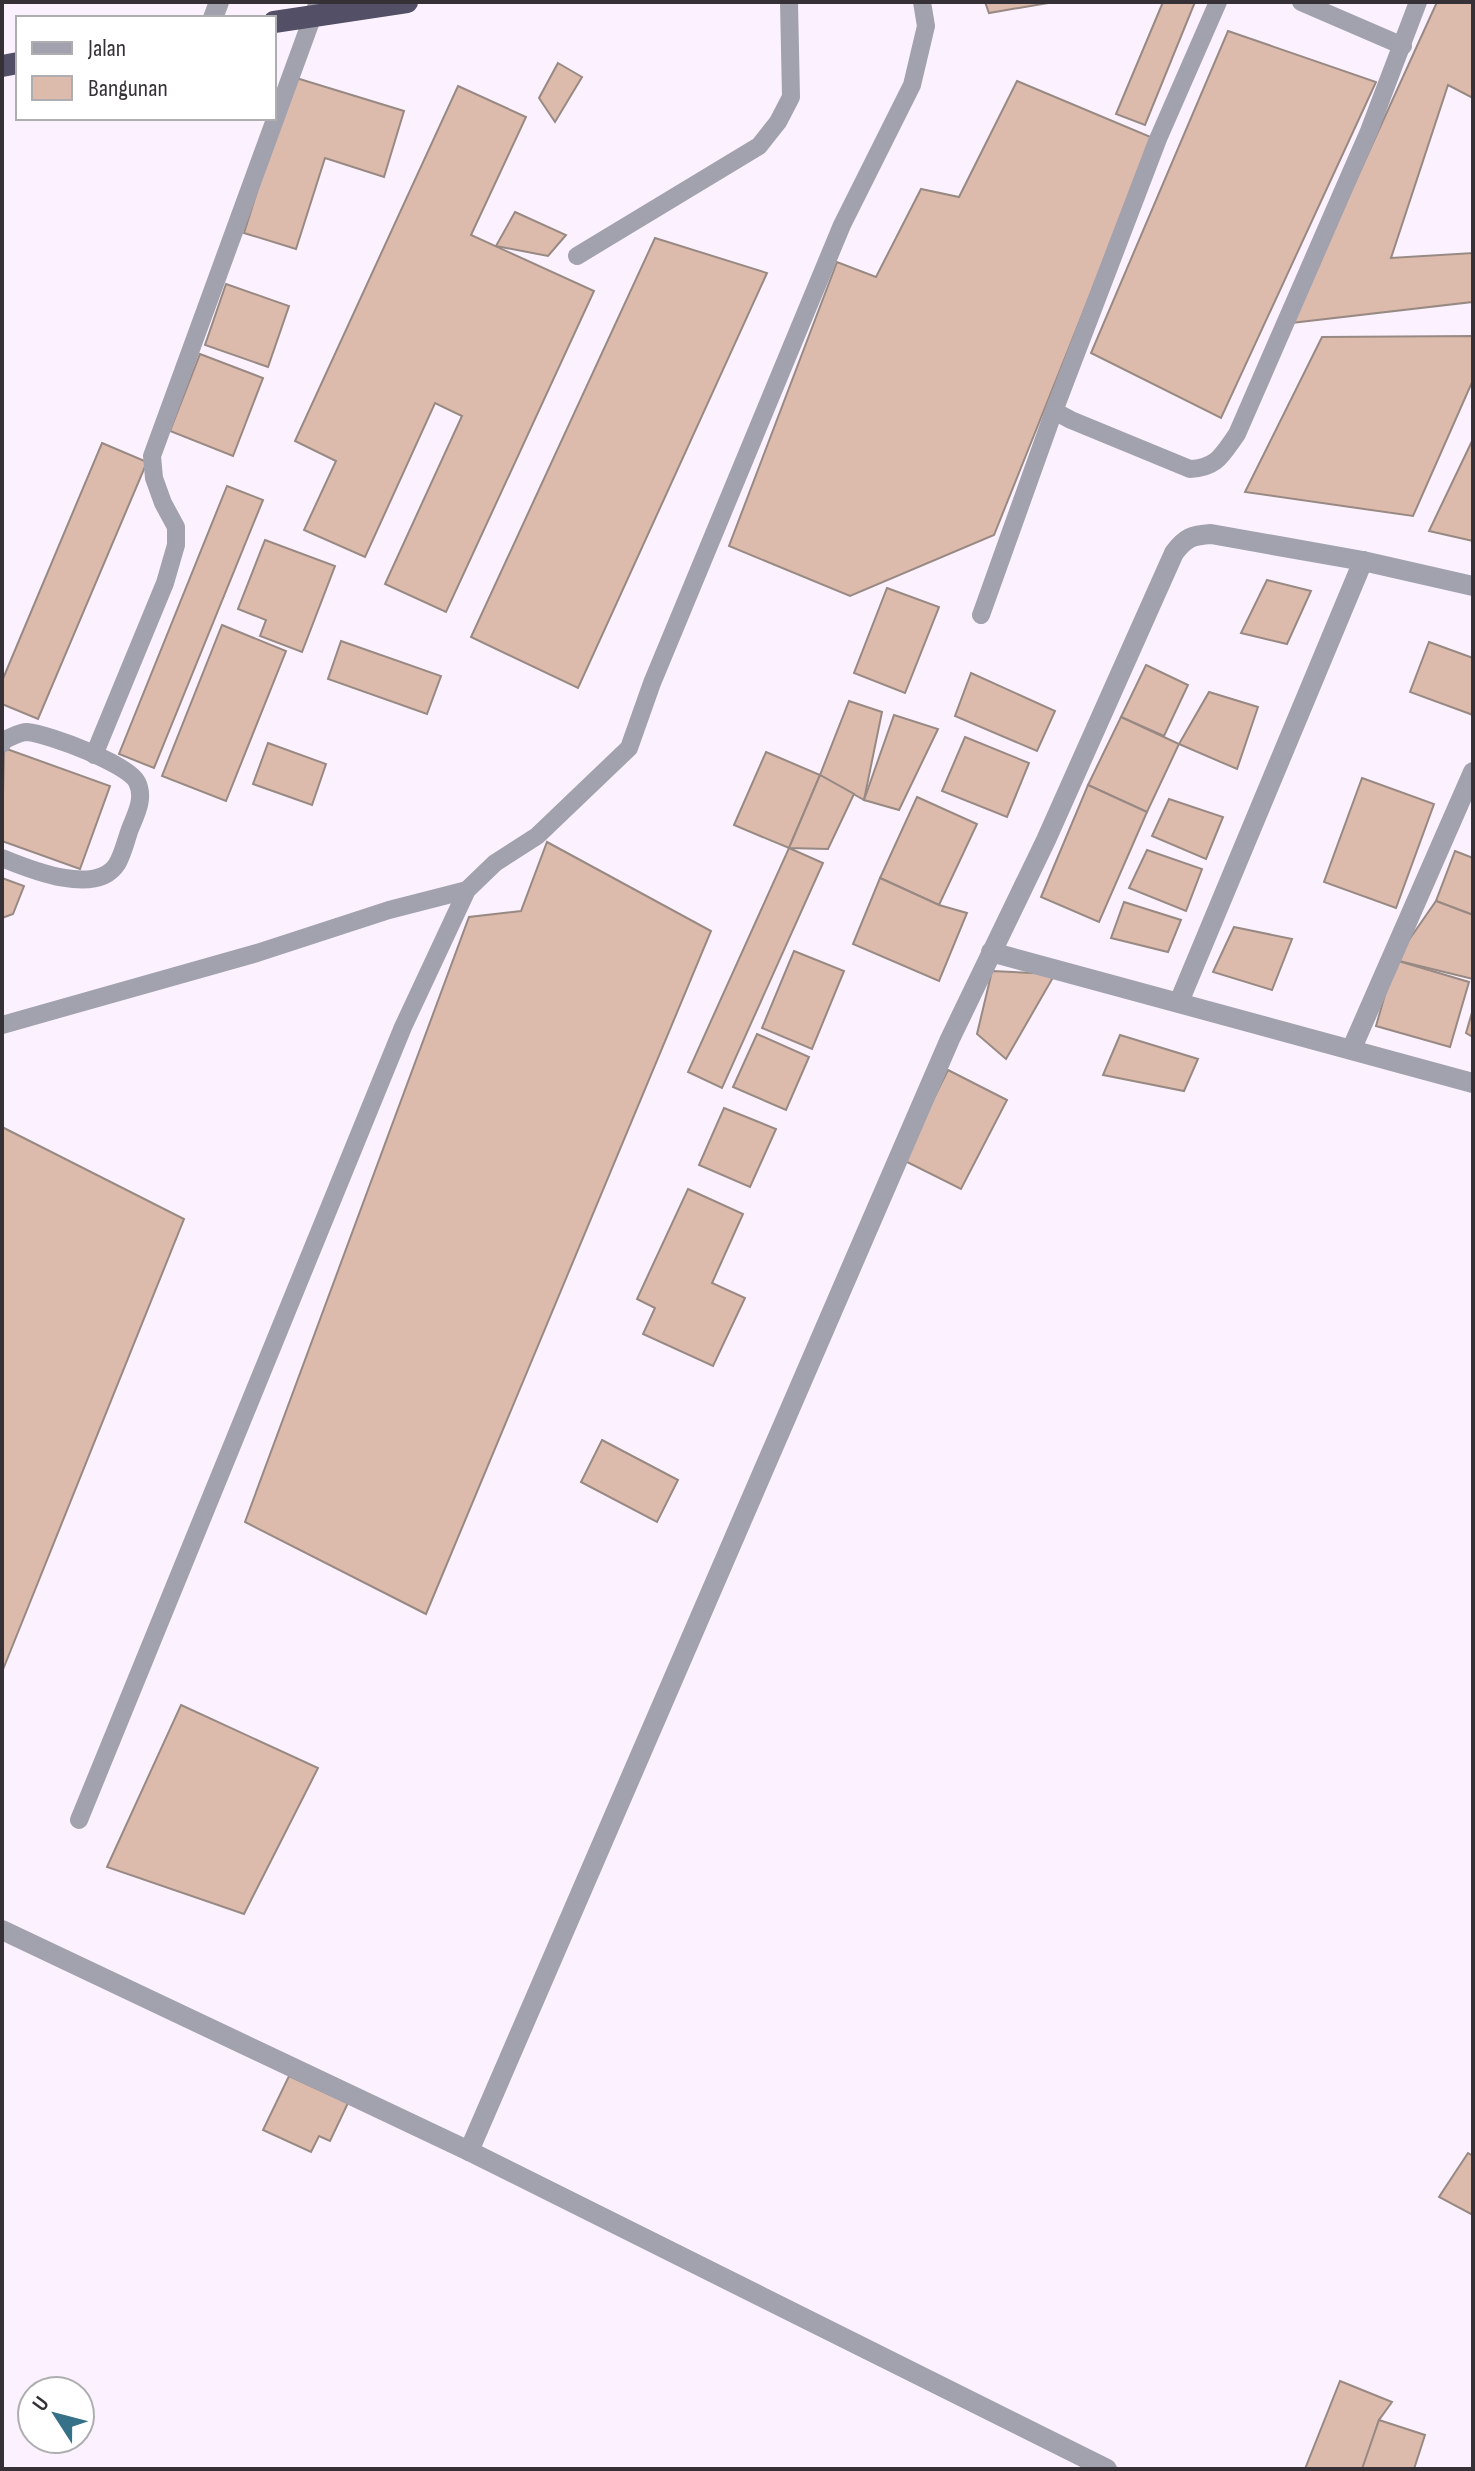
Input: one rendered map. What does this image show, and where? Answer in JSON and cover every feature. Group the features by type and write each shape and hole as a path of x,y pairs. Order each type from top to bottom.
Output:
{"highway":[{"path":"276,21 315,9 407,2"}],"street":[{"path":"469,2151 950,1039 1046,840 1174,553 1184,539 1211,534 1363,561 1473,586"},
{"path":"1179,1002 1363,561"},
{"path":"1352,1048 1473,772"},
{"path":"991,952 1473,1083"},
{"path":"2,1930 469,2151 1107,2469"}],"lane":[{"path":"577,256 759,146 778,122 791,97 789,2"},
{"path":"79,1820 403,1027 467,890 495,863 537,836 629,748 658,669 842,225 912,85 926,26 922,2"},
{"path":"981,615 1054,411 1158,139 1218,2"},
{"path":"1301,2 1403,46"},
{"path":"1054,411 1190,469 1206,469 1219,460 1237,434 1369,131 1418,2"},
{"path":"276,116 315,9"},
{"path":"94,755 165,583 176,545 176,527 154,478 152,456 275,120"},
{"path":"2,744 4,740 23,732 45,735 94,755 132,774 139,786 141,801 116,866 101,876 80,881 25,868 2,858"},
{"path":"2,1025 257,953 389,910 467,890"}],"building":[{"path":"985,2 1054,2 989,13"},
{"path":"1163,2 1195,2 1145,125 1116,114"},
{"path":"1437,2 1473,2 1473,98 1448,85 1391,258 1473,253 1472,302 1291,323"},
{"path":"1228,31 1376,82 1221,418 1091,353"},
{"path":"558,63 582,77 555,122 539,98"},
{"path":"293,77 404,111 384,177 325,158 296,249 244,233"},
{"path":"1017,81 1153,138 994,535 850,596 729,546 837,262 876,277 921,189 959,197"},
{"path":"458,86 526,117 471,235 594,291 446,612 385,584 462,416 435,403 365,557 304,530 336,461 295,441"},
{"path":"515,212 566,235 548,256 496,246"},
{"path":"655,238 767,273 578,688 471,637"},
{"path":"226,284 289,306 268,367 205,345"},
{"path":"1473,336 1473,380 1413,516 1245,492 1322,337"},
{"path":"200,354 263,378 233,456 170,431"},
{"path":"1473,439 1473,541 1429,531"},
{"path":"102,443 147,462 38,719 2,704 2,681"},
{"path":"227,486 263,500 154,768 119,754"},
{"path":"265,540 335,566 302,652 260,636 266,620 238,609"},
{"path":"1267,580 1311,591 1287,644 1241,633"},
{"path":"887,588 939,607 905,693 854,673"},
{"path":"222,625 286,651 226,801 162,776"},
{"path":"341,641 441,676 427,714 328,679"},
{"path":"1429,642 1473,658 1473,715 1410,692"},
{"path":"1146,665 1188,685 1164,736 1121,717"},
{"path":"971,673 1055,711 1037,751 955,716"},
{"path":"1209,692 1258,707 1237,769 1179,744"},
{"path":"849,701 882,712 864,800 820,775"},
{"path":"894,715 938,729 899,810 864,800"},
{"path":"1121,717 1179,744 1147,812 1088,785"},
{"path":"965,737 1029,763 1007,817 942,791"},
{"path":"268,743 326,764 312,805 253,784"},
{"path":"4,748 110,786 80,869 2,841"},
{"path":"766,752 820,775 789,848 734,825"},
{"path":"820,775 854,794 828,849 789,848"},
{"path":"1362,778 1434,804 1396,908 1324,882"},
{"path":"1088,785 1147,812 1099,922 1041,897"},
{"path":"917,797 977,824 939,905 880,878"},
{"path":"1169,799 1223,817 1206,859 1152,836"},
{"path":"547,842 711,931 426,1614 245,1522 469,917 521,911"},
{"path":"789,848 823,863 722,1088 688,1072"},
{"path":"1147,850 1202,869 1186,911 1129,888"},
{"path":"1455,851 1473,858 1473,915 1436,901"},
{"path":"2,878 24,886 13,914 2,918"},
{"path":"880,878 939,905 967,913 939,981 853,944"},
{"path":"1436,901 1473,915 1473,979 1395,960"},
{"path":"1124,902 1181,920 1168,952 1111,938"},
{"path":"1234,927 1292,939 1272,990 1213,972"},
{"path":"794,951 844,971 812,1049 762,1028"},
{"path":"1395,960 1469,982 1450,1047 1376,1026"},
{"path":"992,971 1055,974 1006,1059 977,1034"},
{"path":"1473,1009 1473,1037 1466,1033"},
{"path":"757,1034 809,1057 786,1110 733,1087"},
{"path":"1120,1035 1198,1059 1184,1091 1103,1075"},
{"path":"948,1070 1007,1100 961,1189 903,1160"},
{"path":"724,1108 776,1129 750,1187 699,1165"},
{"path":"2,1127 184,1219 2,1672"},
{"path":"688,1189 743,1214 712,1283 745,1298 713,1366 643,1334 655,1308 637,1299"},
{"path":"602,1440 678,1480 657,1522 581,1482"},
{"path":"181,1705 318,1768 244,1914 107,1867"},
{"path":"289,2076 348,2103 330,2141 319,2136 311,2152 263,2130"},
{"path":"1468,2153 1473,2156 1473,2215 1439,2197"},
{"path":"1340,2381 1392,2402 1379,2420 1363,2469 1305,2469"},
{"path":"1379,2420 1425,2435 1414,2469 1362,2469"}]}
